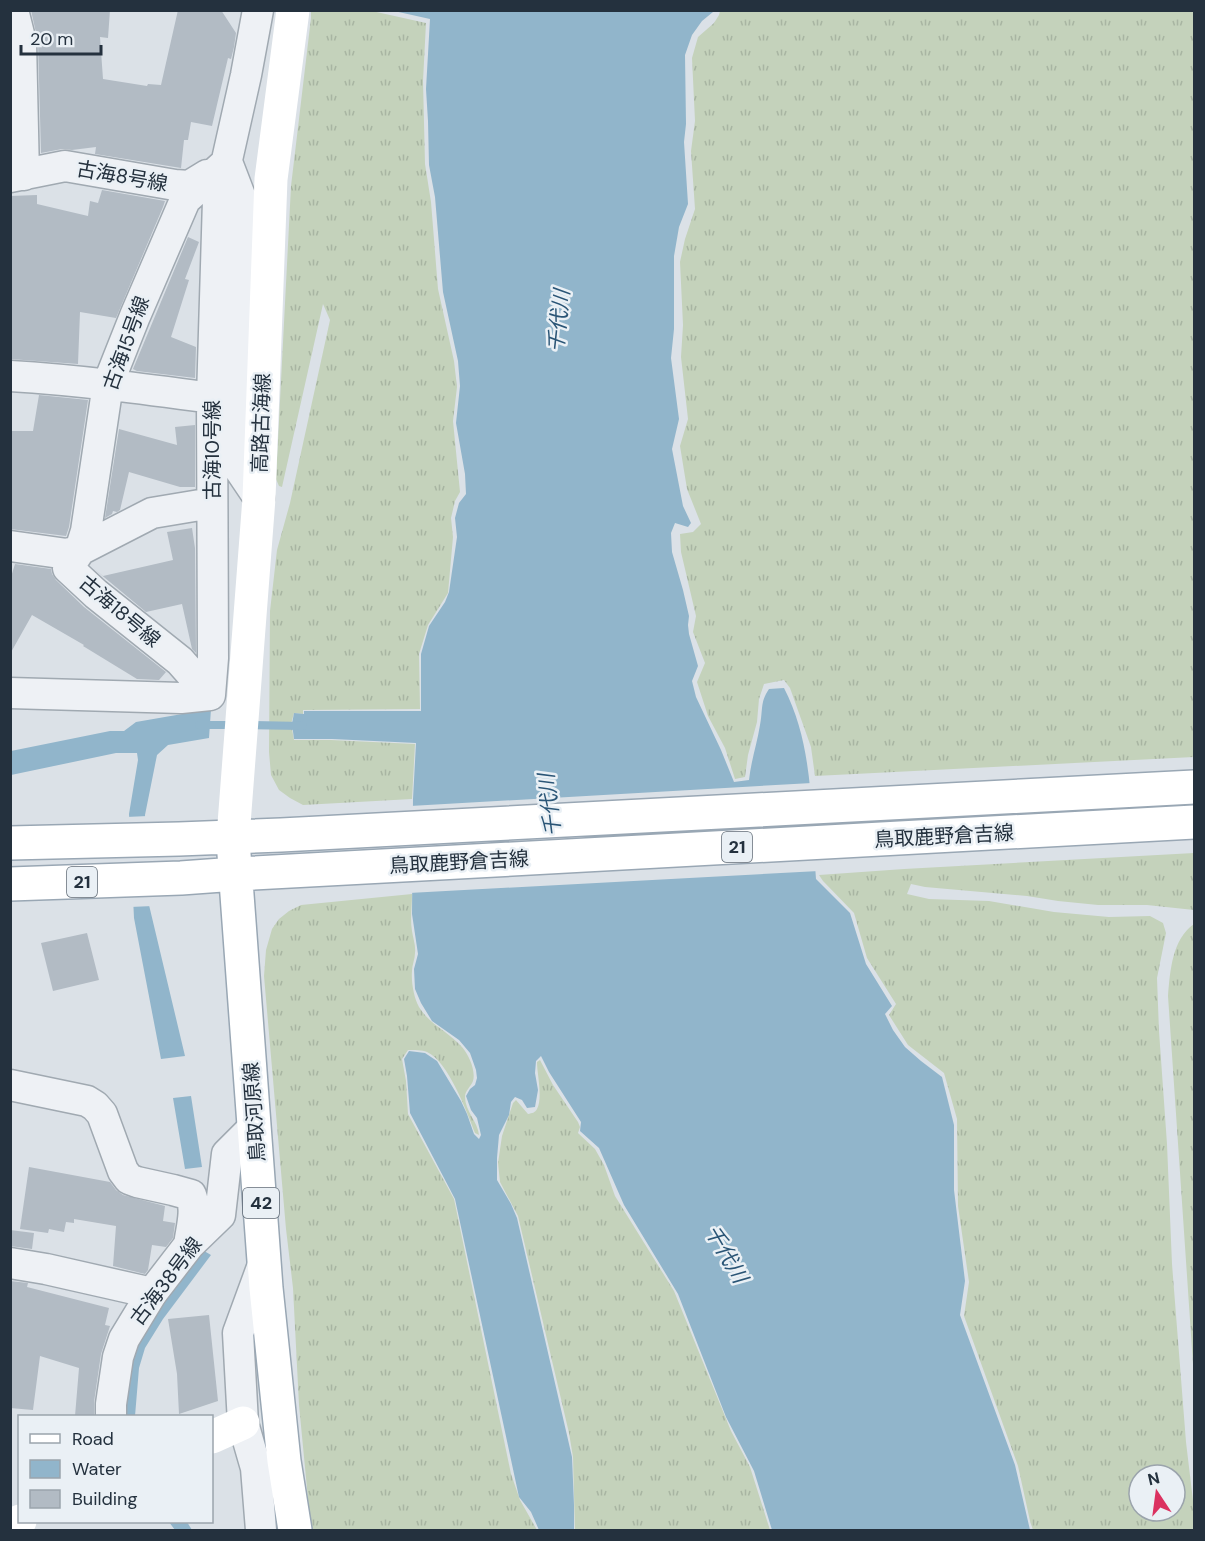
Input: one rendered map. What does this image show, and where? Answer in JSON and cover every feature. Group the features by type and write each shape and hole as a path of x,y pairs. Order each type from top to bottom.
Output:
{"main road":[{"name":"高路古海線","path":"233,837 259,498 271,179 293,10"},
{"name":"鳥取鹿野倉吉線","path":"10,843 281,835 1194,787"},
{"name":"鳥取鹿野倉吉線","path":"10,884 181,878 1194,822"},
{"name":"鳥取河原線","path":"233,837 266,1287 284,1461 295,1530"},
{"path":"213,1437 243,1423"}],"street":[{"path":"13,10 21,42 17,176"},
{"name":"古海10号線","path":"210,695 213,658 212,398 218,200 246,75 254,15"},
{"path":"227,162 242,201 232,458 259,498"},
{"name":"古海8号線","path":"17,176 65,166 189,186 227,162"},
{"name":"古海15号線","path":"80,550 86,531 108,384 185,200 227,162"},
{"path":"10,376 108,384 212,398"},
{"name":"古海18号線","path":"210,695 180,661 96,594 68,568 80,550 152,513 212,503"},
{"path":"10,546 67,554 80,550"},
{"path":"10,693 181,699 210,695"},
{"path":"10,1084 87,1101 95,1106 102,1114 123,1171 129,1179 191,1195 194,1210 189,1245"},
{"name":"古海38号線","path":"111,1415 117,1366 124,1339 153,1293 189,1245 220,1215 227,1154 255,1126"},
{"path":"261,1530 256,1468 243,1423 238,1333 265,1259"},
{"path":"10,1263 153,1293"}],"green space":[{"path":"311,11 372,11 426,23 423,81 425,164 431,202 438,289 454,361 457,387 453,421 460,492 451,518 453,537 448,593 428,625 419,654 420,709 303,710 303,714 294,713 291,724 294,740 415,744 412,799 303,805 279,790 271,775 269,752 270,611 277,550 290,503 330,320 323,304 282,487 276,479 291,186"},
{"path":"720,11 1194,11 1194,757 815,776 811,747 790,688 784,680 764,684 759,699 757,722 745,777 735,779 725,748 708,716 697,682 705,663 693,632 696,616 681,552 680,534 693,532 701,524 687,489 680,446 688,419 681,357 683,325 680,262 695,209 691,151 695,121 692,58 698,37 714,23"},
{"path":"1194,853 1194,910 1147,905 1098,905 911,884 907,894 929,899 989,901 1054,912 1109,917 1150,916 1163,923 1166,933 1157,978 1159,1031 1172,1264 1194,1530 1033,1530 1018,1466 964,1316 969,1282 958,1206 957,1119 944,1073 908,1045 889,1015 896,1004 867,958 854,913 819,875"},
{"path":"412,894 411,922 415,945 412,969 414,995 423,1013 465,1050 473,1068 474,1077 465,1095 466,1102 479,1135 475,1133 449,1076 435,1057 425,1051 408,1050 402,1059 408,1114 454,1199 511,1474 520,1500 537,1530 311,1530 299,1405 293,1288 264,976 266,950 272,929 279,919 301,905"},
{"path":"1194,924 1194,1379 1168,996 1171,967 1177,947 1181,938"},
{"path":"540,1060 553,1085 578,1122 580,1127 578,1133 595,1149 604,1165 615,1196 674,1291 731,1431 750,1467 770,1530 575,1530 573,1457 569,1433 518,1216 500,1182 498,1163 502,1136 513,1103 516,1100 528,1114 537,1109 540,1092 537,1062"}],"water":[{"name":"千代川","path":"394,11 713,11 692,35 685,55 684,142 688,204 679,227 674,256 674,329 671,358 679,419 672,449 683,506 691,523 688,527 675,523 671,533 672,552 689,616 689,634 698,666 692,681 696,697 734,782 749,780 766,694 769,689 784,688 794,710 806,757 812,806 816,879 850,913 866,964 892,1006 885,1014 893,1030 905,1047 942,1077 954,1125 954,1190 965,1281 960,1315 1015,1465 1030,1530 772,1530 754,1471 726,1417 678,1294 624,1205 599,1148 580,1131 581,1122 541,1056 536,1061 535,1073 538,1090 535,1107 527,1108 522,1100 515,1097 499,1135 497,1180 517,1218 572,1457 574,1530 539,1530 531,1512 519,1497 455,1199 410,1113 404,1059 409,1051 425,1053 437,1061 461,1101 474,1134 479,1139 481,1135 477,1118 466,1096 475,1085 477,1078 470,1053 459,1040 432,1021 415,989 414,969 418,954 412,914 416,743 294,739 292,724 294,713 304,714 304,711 421,711 421,654 429,626 449,592 457,537 455,518 459,503 466,494 456,423 460,386 458,361 443,292 435,197 429,165 426,89 430,19"},
{"path":"211,709 209,738 168,745 157,755 145,815 149,905 185,1056 161,1059 134,918 129,814 138,760 137,753 116,753 11,775 11,751 110,731 124,731 136,722"},
{"path":"191,1096 202,1167 185,1169 173,1098"},
{"path":"199,1248 211,1255 163,1319 145,1348 139,1368 135,1415 119,1415 123,1359"},
{"path":"170,1523 188,1523 192,1530 175,1530"}],"pier":[{"path":"812,783 819,871 409,893 410,806"},
{"path":"148,816 153,906 130,907 126,817"}],"building":[{"path":"31,10 110,10 108,38 100,37 103,79 147,86 148,84 161,85 178,10 221,10 236,33 231,59 228,58 212,126 191,122 188,140 184,140 181,168 95,154 96,147 41,153 38,42"},
{"path":"102,190 165,201 116,318 80,312 78,364 10,359 10,196 37,195 37,204 88,216 90,201 98,203"},
{"path":"188,237 199,242 185,279 189,280 171,337 196,347 195,378 137,371 133,369"},
{"path":"39,395 88,400 66,536 10,529 10,431 33,431"},
{"path":"195,425 195,487 180,487 129,472 120,510 113,511 105,518 119,429 177,445 175,427"},
{"path":"192,528 195,548 196,653 192,649 182,604 146,612 93,568 103,576 173,560 167,532"},
{"path":"15,564 51,569 56,580 84,607 166,672 159,680 137,679 32,615 10,654 10,580"},
{"path":"87,933 99,980 53,991 41,943"},
{"path":"29,1167 110,1182 123,1195 165,1206 163,1221 175,1223 173,1238 166,1247 152,1245 148,1270 145,1274 113,1266 116,1226 74,1219 74,1223 66,1222 64,1232 49,1229 48,1233 20,1229"},
{"path":"10,1230 34,1233 32,1249 10,1246"},
{"path":"10,1281 28,1283 27,1287 109,1308 105,1325 110,1326 101,1354 94,1415 75,1415 79,1368 40,1356 33,1410 10,1408"},
{"path":"209,1315 218,1401 179,1414 177,1374 168,1319"}],"waterway":[{"path":"199,725 234,725"},
{"path":"247,725 303,726"}]}
